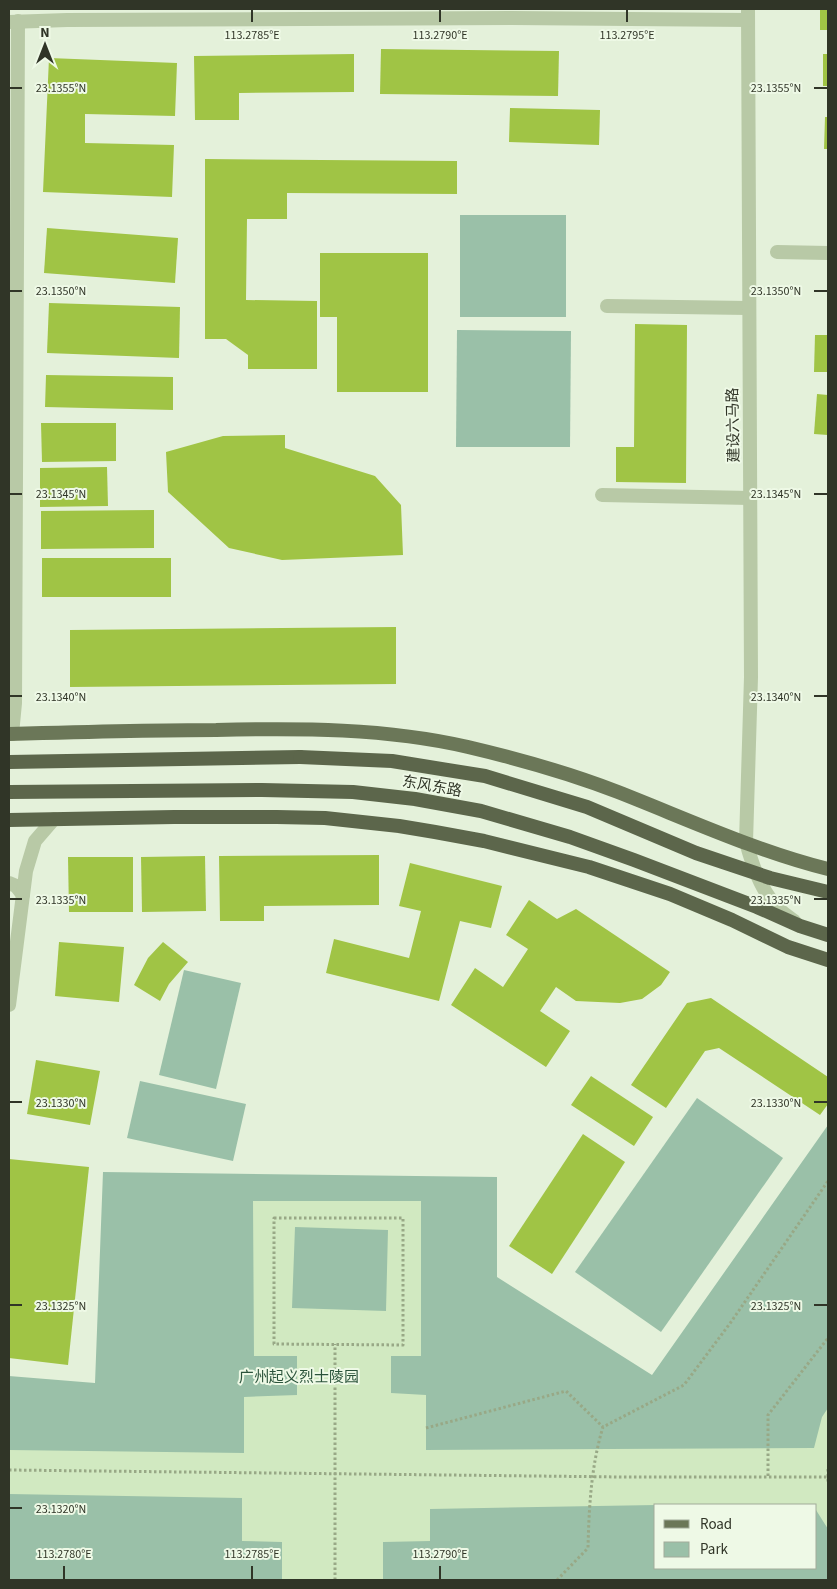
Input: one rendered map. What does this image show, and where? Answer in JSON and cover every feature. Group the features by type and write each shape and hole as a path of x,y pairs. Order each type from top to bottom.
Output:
{"highway":[{"path":"9,762 300,756 392,761 486,776 587,807 696,853 770,878 828,892"},
{"name":"东风东路","path":"9,792 280,790 353,792 415,799 481,811 570,837 756,907 800,926 828,935"},
{"path":"9,820 174,817 325,818 399,826 484,841 590,867 670,894 732,920 788,947 828,960"}],"main road":[{"path":"11,734 257,729 357,731 428,739 506,756 575,777 746,842 828,869"}],"street":[{"path":"11,734 15,703 13,21 66,14 748,14"},
{"name":"建设六马路","path":"748,14 750,677 746,842 752,867 776,906 800,926"},
{"path":"777,252 828,253"},
{"path":"607,306 748,308"},
{"path":"602,495 750,498"},
{"path":"9,1004 26,871 35,841 54,819"},
{"path":"9,883 16,886 23,895"}],"path":[{"path":"557,1580 588,1548 593,1476 603,1427 684,1385 731,1322 828,1181"},
{"path":"274,1218 403,1218 402,1345 335,1344 274,1344 274,1218"},
{"path":"768,1477 768,1415 828,1338"},
{"path":"335,1344 335,1580"},
{"path":"426,1428 566,1391 603,1427"},
{"path":"828,1469 828,1482"},
{"path":"9,1470 827,1477"}],"green space":[{"path":"460,215 566,215 566,317 460,317"},
{"path":"457,330 571,331 570,447 456,447"},
{"path":"184,970 241,983 216,1089 159,1075"},
{"path":"140,1081 246,1104 233,1161 127,1138"},
{"path":"697,1098 783,1158 661,1332 575,1272"},
{"name":"广州起义烈士陵园","path":"828,1125 828,1580 9,1580 9,1376 95,1383 103,1172 497,1177 497,1277 652,1375"}],"shaded area":[{"path":"253,1201 421,1201 421,1356 391,1356 391,1393 426,1395 426,1450 814,1448 822,1417 828,1408 828,1529 817,1512 817,1504 654,1504 430,1509 430,1541 383,1542 383,1580 282,1580 282,1542 242,1541 242,1498 9,1494 9,1450 244,1453 244,1397 297,1395 297,1356 254,1356","holes":["295,1227 388,1230 386,1311 292,1308"]}],"building":[{"path":"820,9 828,9 828,30 820,30"},
{"path":"381,49 559,51 558,96 380,94"},
{"path":"354,54 354,92 239,93 239,120 195,120 194,56"},
{"path":"823,54 828,54 828,86 823,86"},
{"path":"49,58 177,63 175,116 85,114 85,143 174,145 172,197 43,192"},
{"path":"510,108 600,110 599,145 509,142"},
{"path":"825,117 828,117 828,149 824,149"},
{"path":"205,159 457,161 457,194 287,193 287,219 247,219 246,300 317,301 317,369 248,369 248,355 226,339 205,339"},
{"path":"47,228 178,238 175,283 44,273"},
{"path":"320,253 428,253 428,392 337,392 337,317 320,317"},
{"path":"49,303 180,307 179,358 47,353"},
{"path":"635,324 687,325 686,483 616,482 616,447 634,447"},
{"path":"815,335 828,335 828,372 814,372"},
{"path":"46,375 173,377 173,410 45,407"},
{"path":"817,394 828,395 828,435 814,434"},
{"path":"41,423 116,423 116,461 42,462"},
{"path":"285,435 285,448 375,476 401,505 403,555 282,560 229,548 168,492 166,452 223,436"},
{"path":"107,467 108,506 40,507 40,468"},
{"path":"154,510 154,548 41,549 41,511"},
{"path":"42,558 171,558 171,597 42,597"},
{"path":"396,627 396,684 70,687 70,630"},
{"path":"379,855 379,905 264,906 264,921 220,921 219,856"},
{"path":"205,856 206,911 142,912 141,857"},
{"path":"68,857 133,857 133,912 69,912"},
{"path":"410,863 502,886 491,928 460,921 439,1001 326,973 334,939 409,958 421,911 399,906"},
{"path":"529,900 557,919 576,909 670,972 661,985 642,999 620,1003 576,1001 556,987 540,1011 570,1031 546,1067 451,1005 475,968 503,987 528,949 506,935"},
{"path":"59,942 124,947 119,1002 55,996"},
{"path":"163,942 188,962 169,984 160,1001 134,985 148,958"},
{"path":"711,998 828,1077 828,1104 820,1115 719,1048 705,1051 666,1108 631,1085 687,1003"},
{"path":"36,1060 100,1071 90,1125 27,1114"},
{"path":"591,1076 653,1117 634,1146 571,1105"},
{"path":"583,1134 625,1162 552,1274 509,1246"},
{"path":"9,1159 89,1167 68,1365 9,1358"}]}
